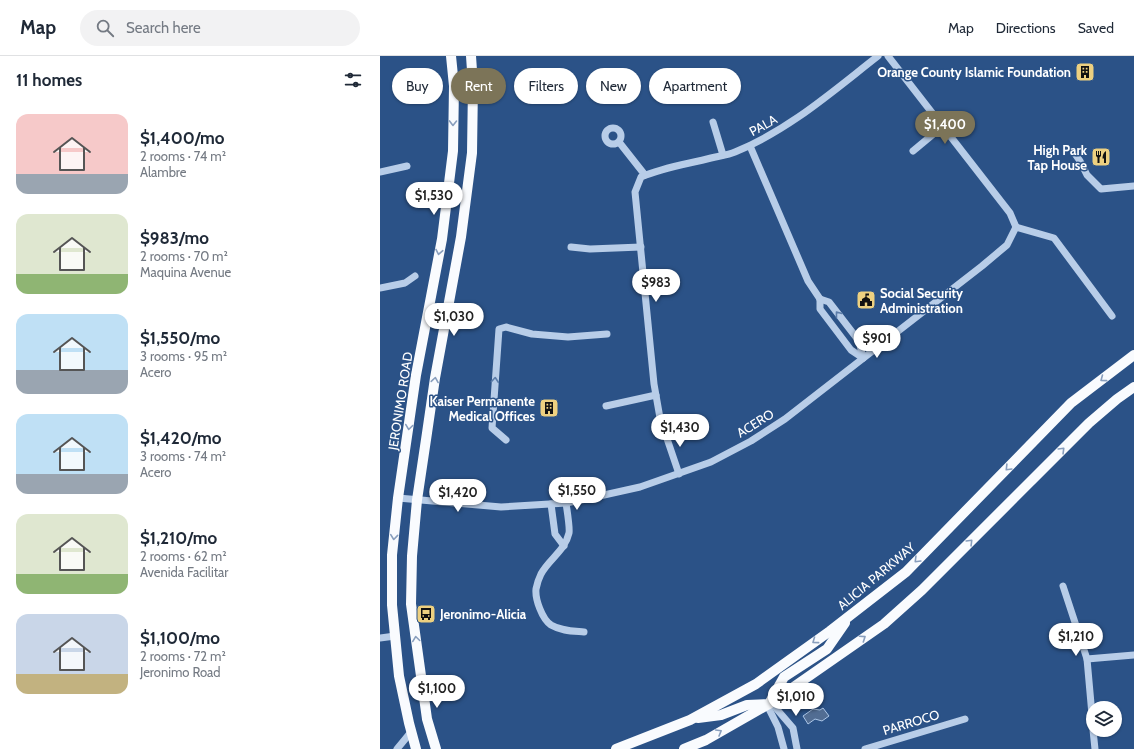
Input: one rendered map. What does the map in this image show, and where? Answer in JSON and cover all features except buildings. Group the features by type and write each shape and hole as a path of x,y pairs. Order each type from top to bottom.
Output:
{"main road":[{"name":"JERONIMO ROAD","path":"416,749 399,676 392,605 392,555 398,498 416,375 442,239 453,151 454,86 451,56"},
{"path":"436,749 428,719 411,604 412,556 417,500 436,378 461,237 472,153 473,85 471,56"},
{"name":"ALICIA PARKWAY","path":"616,749 690,720 756,684 850,615 906,572 1071,402 1134,355"},
{"path":"684,749 706,740 769,704 884,624 922,590 1089,423 1117,399 1134,387"},
{"path":"769,704 784,677 828,649 850,615"},
{"path":"690,720 721,714 747,705 769,704"}],"street":[{"name":"PALA","path":"643,176 659,170 733,153 750,146 779,130 822,100 878,56"},
{"path":"888,56 1010,213 1016,227 1054,238 1112,316"},
{"path":"713,122 723,155"},
{"path":"913,151 943,126"},
{"path":"619,142 643,176 635,192 656,396 660,418 680,474"},
{"path":"750,146 808,281 820,299 820,309 851,350 863,358"},
{"path":"1073,151 1087,175 1101,189 1134,186"},
{"path":"380,172 407,166"},
{"name":"ACERO","path":"398,498 501,507 566,503 586,500 640,486 680,474 711,462 751,441 785,419 982,266 1007,245 1016,227"},
{"path":"571,247 590,249 641,247"},
{"path":"380,288 404,283 415,276"},
{"path":"820,299 829,302 859,341 863,358"},
{"path":"506,440 492,428 499,329 506,327 532,334 568,337 607,334"},
{"path":"606,406 656,396"},
{"path":"566,503 569,532 564,546 542,574 536,590 539,608 543,617 551,625 567,631 584,632"},
{"path":"551,504 555,534 564,546"},
{"path":"1063,586 1087,659 1091,701"},
{"path":"380,638 395,636"},
{"path":"1087,659 1134,655"},
{"path":"784,749 778,727 769,709 769,704 774,706 793,728 797,749"},
{"name":"PARROCO","path":"865,749 965,719"},
{"path":"398,749 411,732"},
{"path":"1094,737 1095,749"}],"water":[{"path":"823,708 829,716 822,721 815,719 808,724 803,716 813,709 820,710"}],"place":[{"name":"Orange County Islamic Foundation","path":"1085,72"},
{"name":"High Park Tap House","path":"1101,157"},
{"name":"Social Security Administration","path":"866,300"},
{"name":"Kaiser Permanente Medical Offices","path":"549,408"},
{"name":"Jeronimo-Alicia","path":"426,614"}]}
